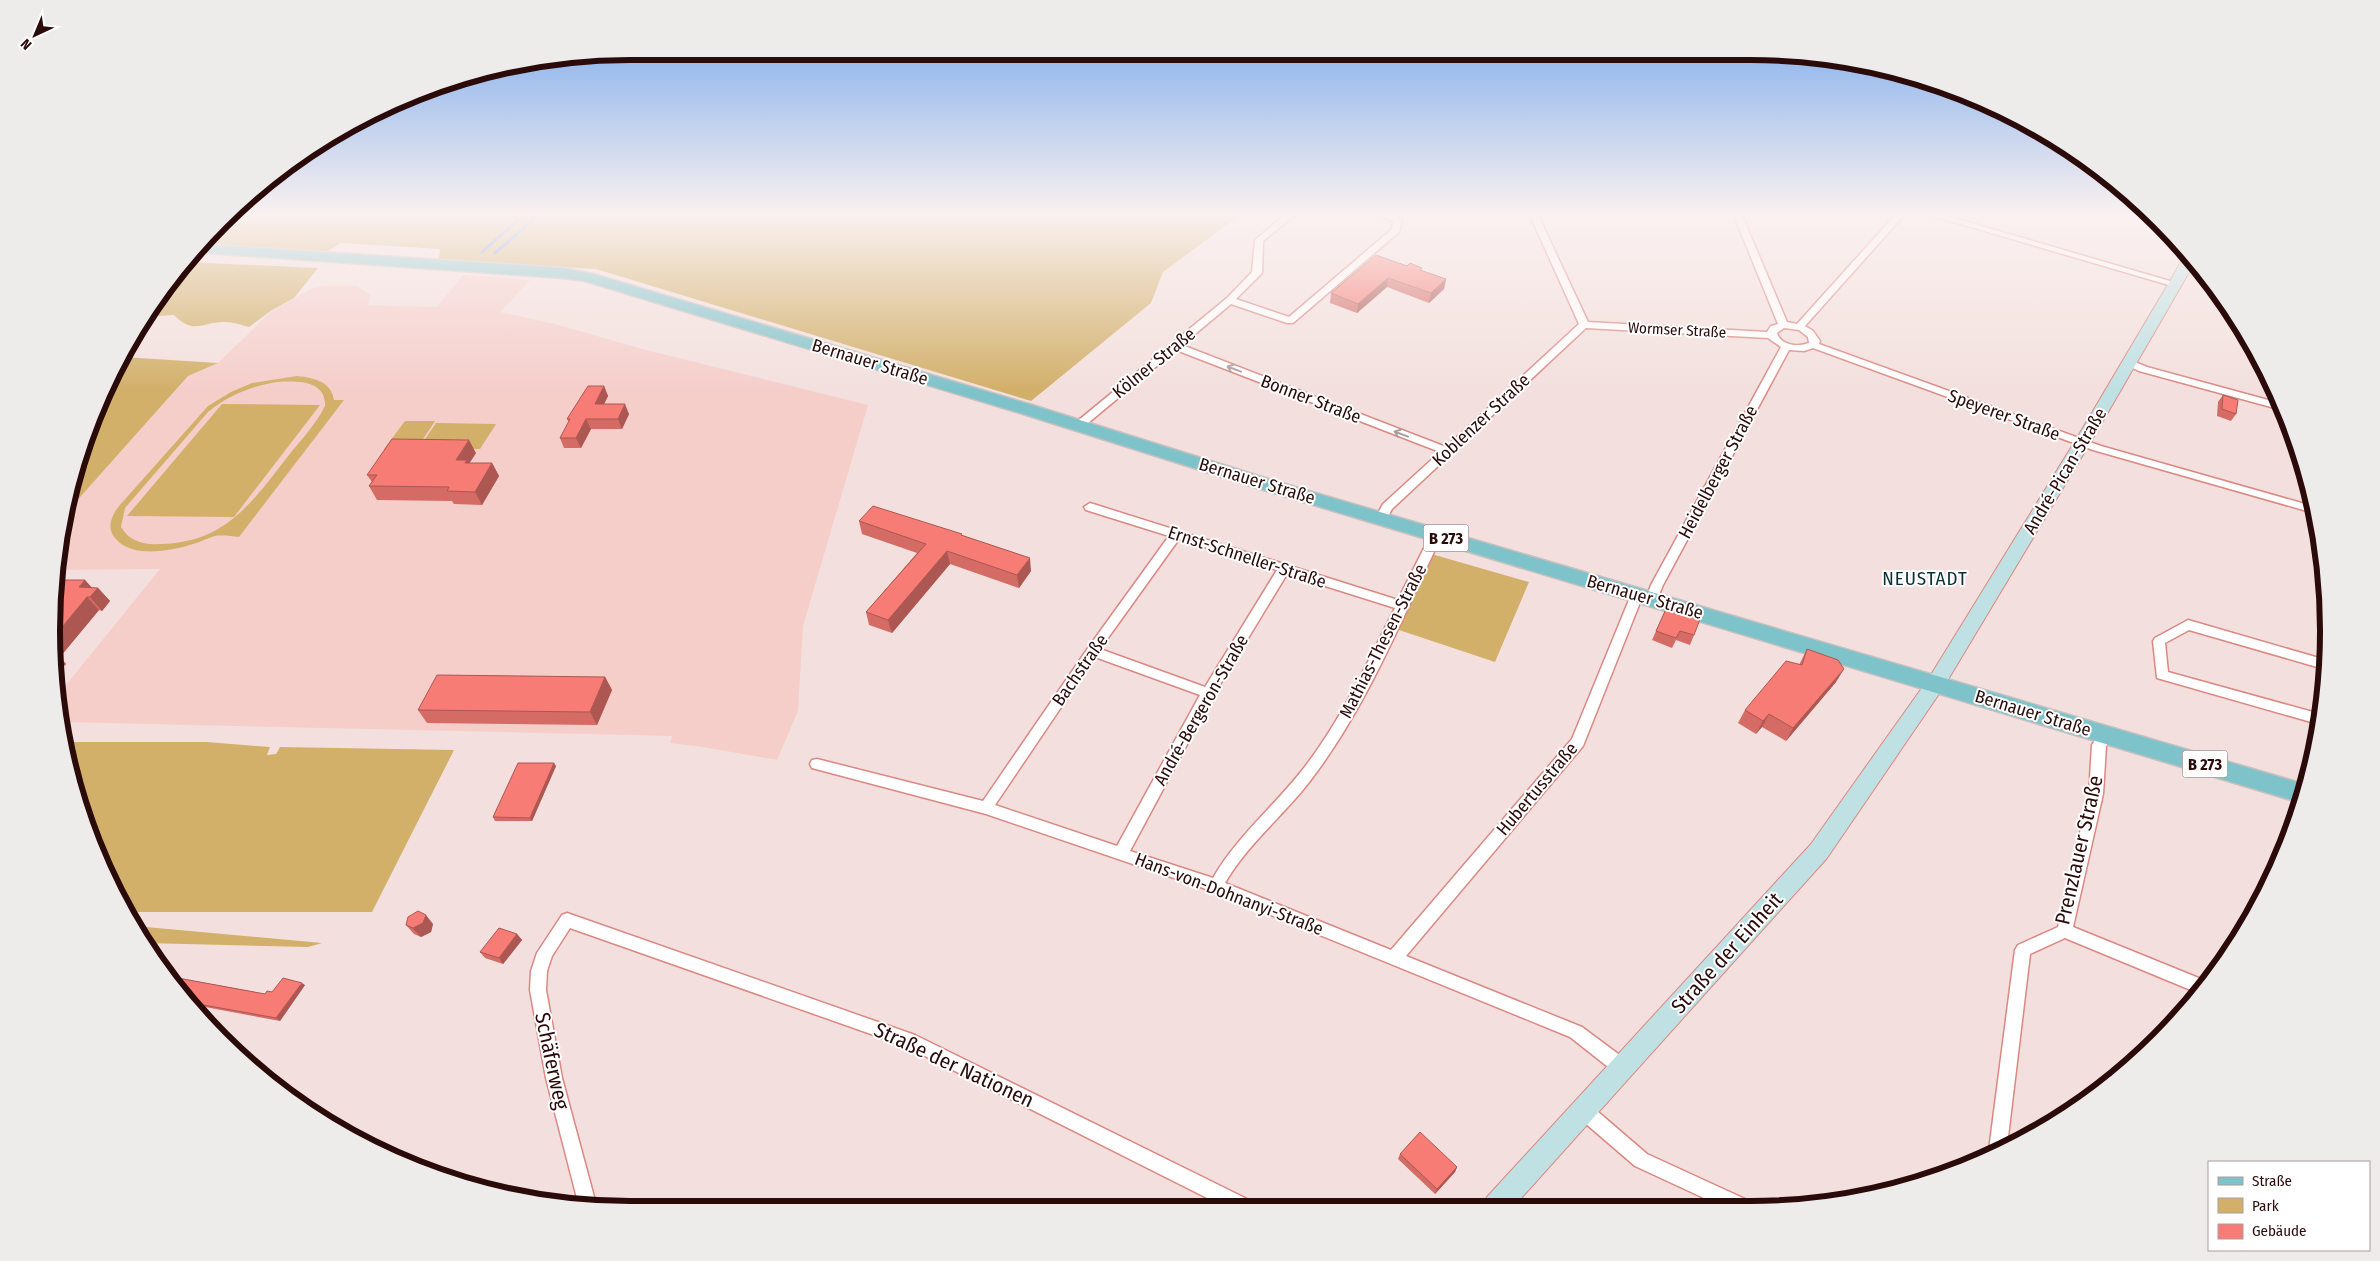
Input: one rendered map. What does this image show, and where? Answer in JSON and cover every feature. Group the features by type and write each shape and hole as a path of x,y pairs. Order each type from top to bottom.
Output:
{"main road":[{"name":"Bernauer Straße","path":"561,272 587,277 1436,536 1936,683 2297,792"}],"street":[{"name":"Kölner Straße","path":"1078,426 1230,300 1257,272"},
{"path":"1230,300 1290,321 1347,272"},
{"path":"1560,272 1584,325"},
{"path":"1761,272 1783,325"},
{"path":"1799,327 1849,272"},
{"path":"2133,272 2175,284"},
{"name":"André-Pican-Straße","path":"1936,683 2082,443 2182,272"},
{"name":"Wormser Straße","path":"1584,325 1771,335"},
{"name":"Koblenzer Straße","path":"1381,519 1387,507 1584,325"},
{"path":"1783,325 1799,327 1814,337 1813,345 1804,349 1786,347 1777,342 1771,335 1773,328 1783,325"},
{"name":"Speyerer Straße","path":"1813,345 2082,443 2307,508"},
{"name":"Bonner Straße","path":"1175,346 1447,452"},
{"name":"Heidelberger Straße","path":"1645,597 1657,585 1786,347"},
{"path":"2130,362 2143,369 2274,405"},
{"name":"Ernst-Schneller-Straße","path":"1090,507 1403,606"},
{"name":"Bachstraße","path":"986,808 1092,652 1177,534"},
{"name":"Mathias-Thesen-Straße","path":"1216,886 1231,860 1305,778 1351,709 1436,536"},
{"name":"André-Bergeron-Straße","path":"1121,853 1208,693 1284,569"},
{"name":"Hubertusstraße","path":"1394,957 1578,742 1645,597"},
{"path":"2313,717 2162,675 2159,641 2188,625 2319,662"},
{"path":"1092,652 1208,693"},
{"name":"Straße der Einheit","path":"1501,1201 1731,950 1819,851 1936,683"},
{"name":"Prenzlauer Straße","path":"1999,1144 2022,950 2065,931 2096,794 2099,745 2106,735"},
{"name":"Hans-von-Dohnanyi-Straße","path":"817,764 986,808 1216,886 1576,1032 1622,1068"},
{"name":"Straße der Nationen","path":"567,920 909,1040 1235,1201"},
{"name":"Schäferweg","path":"567,920 544,954 539,971 538,990 554,1078 586,1199"},
{"path":"2065,931 2196,985"},
{"path":"1584,1111 1641,1160 1730,1201"}],"shaded area":[{"path":"463,275 530,280 500,312 555,324 642,349 868,405 803,626 798,711 777,760 670,743 672,736 68,722 63,688 160,569 63,570 74,503 188,376 218,363 273,310 313,288 357,286 370,295 368,305 437,307"}],"green space":[{"path":"187,272 315,272 294,298 272,310 249,327 226,322 193,326 181,321 174,315 155,316"},
{"path":"605,272 1163,272 1151,303 1031,401"},
{"path":"130,357 218,363 188,376 74,503 90,447 103,412"},
{"path":"297,376 310,378 325,385 334,400 344,400 239,537 215,536 184,547 152,552 131,549 122,545 112,534 110,526 112,517 119,506 208,406 231,392 252,383","holes":["301,382 316,387 324,397 325,406 313,425 249,504 220,528 183,542 148,544 132,539 124,532 121,527 125,508 208,412 241,392 268,384"]},
{"path":"222,404 320,405 234,517 127,516"},
{"path":"405,421 435,421 416,450 384,449"},
{"path":"436,423 496,424 480,449 419,448"},
{"path":"1428,553 1529,582 1495,662 1393,628"},
{"path":"71,742 207,742 270,747 267,755 276,754 280,747 454,750 372,912 134,912 103,849 90,814"},
{"path":"143,927 322,943 308,947 154,943"}],"building":[{"path":"1356,272 1425,272 1446,279 1431,293 1388,278 1358,304 1331,293"},
{"path":"588,386 604,386 595,404 625,404 618,419 586,419 576,438 560,438 570,419 567,419"},
{"path":"2223,395 2238,400 2236,414 2222,409"},
{"path":"392,439 469,440 456,460 467,460 465,463 492,463 475,492 447,491 449,487 369,486 377,475 367,475"},
{"path":"873,506 1030,558 1017,575 947,551 888,620 866,612 926,544 859,521"},
{"path":"62,580 85,580 79,587 98,588 90,597 87,597 60,630"},
{"path":"1666,609 1700,619 1694,635 1680,631 1676,638 1656,631"},
{"path":"1807,649 1838,660 1844,669 1793,728 1769,714 1763,721 1745,710 1786,661 1802,665"},
{"path":"437,675 605,677 590,712 418,710"},
{"path":"518,763 554,763 530,818 493,817"},
{"path":"418,911 426,915 423,923 413,928 406,925 408,917"},
{"path":"499,928 517,934 499,958 480,952"},
{"path":"178,978 265,994 267,991 272,992 283,978 302,983 276,1018 200,1004"},
{"path":"1420,1132 1457,1167 1437,1189 1400,1154"}],"district":[{"name":"NEUSTADT","path":"1925,578"}]}
